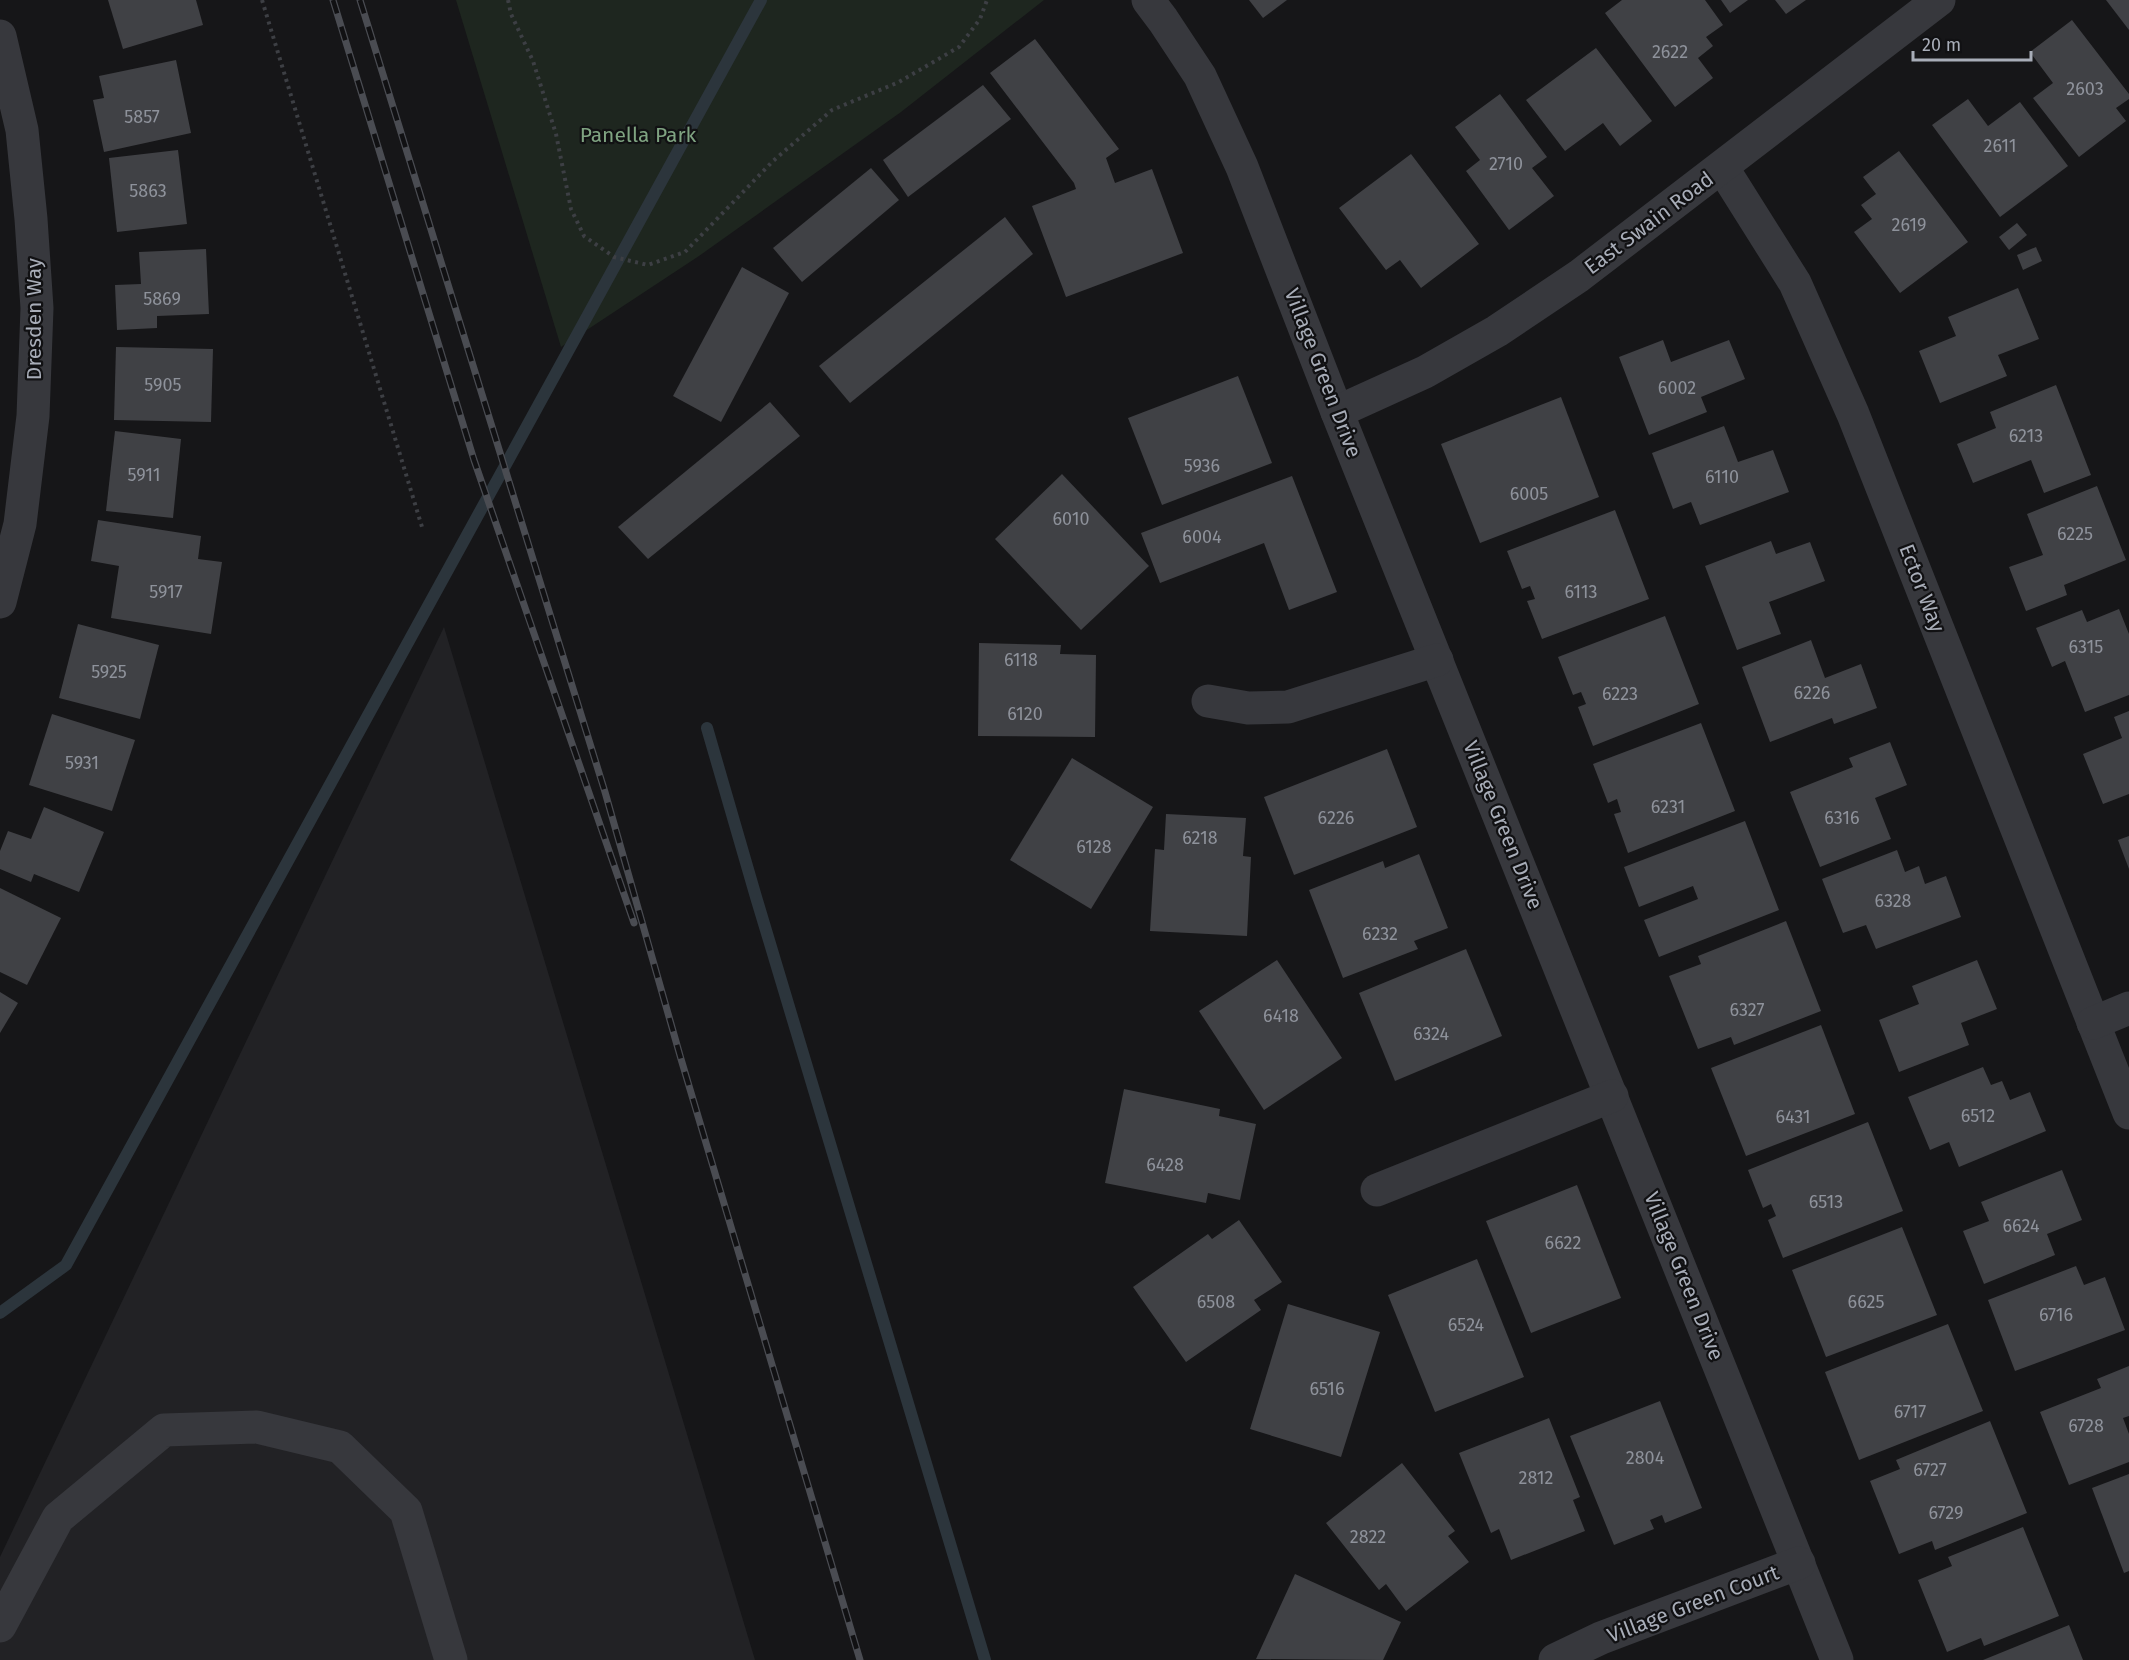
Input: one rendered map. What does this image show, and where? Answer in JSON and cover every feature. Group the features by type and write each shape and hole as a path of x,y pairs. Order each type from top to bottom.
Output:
{"street":[{"name":"Village Green Drive","path":"1148,0 1200,76 1242,167 1337,412 1837,1660"},
{"name":"East Swain Road","path":"1337,412 1425,372 1497,331 1579,276 1940,0"},
{"name":"Dresden Way","path":"0,36 22,130 37,308 33,416 20,524 0,602"},
{"name":"Ector Way","path":"1722,167 1795,283 1818,333 1869,456 2129,1113"},
{"path":"1208,701 1248,708 1288,707 1437,660"},
{"path":"2093,1023 2129,1008"},
{"path":"1377,1190 1612,1096"},
{"path":"0,1626 58,1518 164,1430 257,1427 340,1447 406,1511 451,1660"},
{"name":"Village Green Court","path":"1555,1660 1601,1638 1799,1563"}],"path":[{"path":"262,0 422,527"},
{"path":"508,0 511,14 533,61 556,134 572,209 584,236 614,257 648,265 685,252 773,161 832,110 899,82 959,47 980,19 987,0"}],"shaded area":[{"path":"444,627 755,1660 0,1660 0,1557"}],"green space":[{"name":"Panella Park","path":"456,0 1044,0 901,112 699,256 561,347"}],"building":[{"path":"108,0 196,0 203,25 123,49"},
{"path":"1249,0 1287,0 1263,18"},
{"path":"1622,0 1705,0 1723,25 1706,37 1713,46 1698,58 1713,78 1675,107 1605,13"},
{"path":"1721,0 1748,0 1730,13"},
{"path":"1775,0 1806,0 1786,14"},
{"path":"2106,0 2129,0 2129,30"},
{"path":"2072,20 2129,94 2129,99 2116,108 2126,121 2079,157 2033,98 2053,83 2030,52"},
{"path":"1035,39 1119,149 1106,158 1115,183 1152,169 1183,253 1066,297 1032,206 1076,189 1074,183 990,73"},
{"path":"1596,48 1652,121 1620,146 1603,123 1565,151 1526,100"},
{"path":"176,60 191,133 104,152 93,100 104,98 99,76"},
{"path":"983,85 1011,119 908,197 883,160"},
{"path":"1500,94 1547,157 1532,168 1554,196 1509,230 1466,171 1480,160 1455,127"},
{"path":"1968,99 1988,126 2020,102 2068,166 2000,217 1932,125"},
{"path":"178,150 187,224 117,232 109,158"},
{"path":"1899,151 1968,242 1900,293 1854,232 1872,219 1861,205 1876,194 1863,177"},
{"path":"1411,154 1479,244 1421,288 1400,260 1386,270 1339,208"},
{"path":"871,168 899,200 802,282 773,248"},
{"path":"1005,217 1033,254 850,403 819,366"},
{"path":"2017,223 2027,235 2009,250 1999,237"},
{"path":"2036,247 2042,261 2023,270 2017,255"},
{"path":"206,249 209,314 157,316 157,328 117,330 115,285 141,284 139,252"},
{"path":"742,267 789,293 721,422 673,396"},
{"path":"2018,288 2039,339 1998,355 2007,376 1940,403 1919,351 1956,336 1948,317"},
{"path":"1663,340 1671,362 1729,340 1745,379 1701,397 1707,412 1649,435 1619,357"},
{"path":"116,347 213,349 211,422 114,420"},
{"path":"1238,376 1272,463 1162,505 1128,418"},
{"path":"2056,385 2091,475 2044,493 2031,460 1973,483 1957,444 1996,428 1990,412"},
{"path":"1561,397 1599,497 1480,543 1441,444"},
{"path":"770,402 800,436 648,559 618,527"},
{"path":"1724,426 1738,462 1773,450 1789,492 1700,525 1691,502 1673,509 1652,453"},
{"path":"115,431 181,439 173,518 106,511"},
{"path":"1062,474 1149,566 1081,630 995,539"},
{"path":"1292,476 1337,592 1289,610 1264,543 1160,583 1141,533"},
{"path":"2097,486 2126,560 2064,585 2067,595 2026,611 2009,567 2043,555 2027,514"},
{"path":"1615,510 1649,599 1542,639 1527,601 1535,599 1530,586 1522,589 1507,551"},
{"path":"98,520 201,536 198,559 222,562 211,634 111,618 119,566 91,561"},
{"path":"1771,541 1776,554 1810,542 1825,581 1769,602 1781,634 1737,650 1705,566"},
{"path":"2119,609 2129,634 2129,695 2085,712 2065,661 2052,667 2036,628 2082,610 2087,622"},
{"path":"1665,616 1699,704 1593,746 1578,707 1586,704 1581,692 1573,695 1558,657"},
{"path":"78,624 159,645 140,719 59,698"},
{"path":"1811,640 1825,678 1861,664 1877,708 1834,724 1832,718 1770,742 1742,667"},
{"path":"979,643 1061,645 1060,654 1096,655 1095,737 978,736"},
{"path":"2129,711 2129,794 2103,804 2083,754 2122,738 2114,717"},
{"path":"52,714 135,740 112,811 29,785"},
{"path":"1701,723 1735,811 1628,853 1614,814 1621,812 1617,799 1608,803 1593,764"},
{"path":"1890,742 1907,785 1875,798 1891,839 1820,867 1790,792 1853,767 1849,758"},
{"path":"1387,749 1417,827 1294,875 1264,797"},
{"path":"1072,758 1153,807 1091,909 1010,860"},
{"path":"44,807 104,832 79,892 34,874 31,882 0,869 0,851 8,831 31,839"},
{"path":"1166,814 1246,818 1243,856 1251,857 1247,936 1150,931 1155,849 1164,850"},
{"path":"1745,821 1779,910 1659,957 1644,920 1698,899 1693,886 1639,907 1624,867"},
{"path":"2129,836 2129,869 2118,840"},
{"path":"1897,850 1905,872 1919,866 1925,884 1946,876 1961,917 1876,949 1866,925 1843,933 1822,879"},
{"path":"1419,854 1448,928 1414,941 1418,949 1343,978 1309,890 1383,861 1385,868"},
{"path":"0,888 61,918 27,985 0,972"},
{"path":"1786,921 1821,1011 1734,1045 1731,1037 1698,1049 1669,976 1701,964 1698,956"},
{"path":"1466,949 1502,1036 1395,1081 1359,993"},
{"path":"1277,960 1342,1058 1264,1110 1199,1011"},
{"path":"1977,960 1997,1009 1961,1023 1969,1045 1899,1072 1879,1020 1919,1004 1912,986"},
{"path":"0,992 18,1003 0,1033"},
{"path":"1821,1025 1855,1114 1746,1156 1711,1068"},
{"path":"1983,1067 1991,1085 2002,1081 2010,1100 2030,1092 2046,1131 1959,1167 1949,1142 1930,1150 1908,1097"},
{"path":"1124,1089 1220,1109 1219,1116 1256,1124 1240,1200 1208,1193 1206,1203 1105,1183"},
{"path":"1868,1122 1903,1211 1783,1258 1768,1220 1776,1216 1771,1204 1763,1208 1748,1170"},
{"path":"2062,1170 2082,1220 2047,1234 2055,1255 1984,1284 1963,1231 1989,1221 1981,1202"},
{"path":"1577,1185 1621,1298 1531,1333 1486,1221"},
{"path":"1239,1220 1282,1282 1254,1300 1261,1310 1186,1362 1133,1287 1208,1234 1212,1239"},
{"path":"1902,1227 1937,1315 1826,1357 1792,1270"},
{"path":"1477,1259 1524,1377 1435,1412 1388,1295"},
{"path":"2076,1266 2084,1285 2105,1277 2125,1330 2015,1371 1988,1300"},
{"path":"1288,1304 1380,1332 1341,1457 1250,1429"},
{"path":"1948,1324 1983,1411 1859,1460 1825,1372"},
{"path":"2129,1366 2129,1416 2123,1418 2129,1434 2129,1462 2069,1485 2040,1412 2101,1388 2097,1379"},
{"path":"1660,1401 1702,1508 1665,1523 1662,1515 1650,1520 1654,1529 1614,1545 1570,1436"},
{"path":"1549,1418 1580,1497 1573,1500 1585,1531 1511,1560 1499,1529 1491,1533 1459,1453"},
{"path":"1990,1421 2027,1513 1935,1550 1932,1541 1899,1554 1870,1481 1900,1469 1896,1460"},
{"path":"1402,1463 1455,1531 1448,1536 1469,1562 1406,1611 1386,1584 1379,1590 1326,1523"},
{"path":"2129,1474 2129,1571 2124,1573 2092,1488"},
{"path":"2023,1527 2059,1616 1984,1646 1981,1638 1947,1652 1918,1580 1952,1566 1948,1557"},
{"path":"1295,1574 1401,1622 1383,1660 1256,1659"},
{"path":"2069,1625 2083,1660 1983,1660"}],"waterway":[{"path":"0,1313 66,1265 761,0"},
{"path":"707,728 985,1660"}],"railway":[{"path":"333,0 474,460 634,923"},
{"path":"360,0 605,792 681,1059 860,1660"}]}
